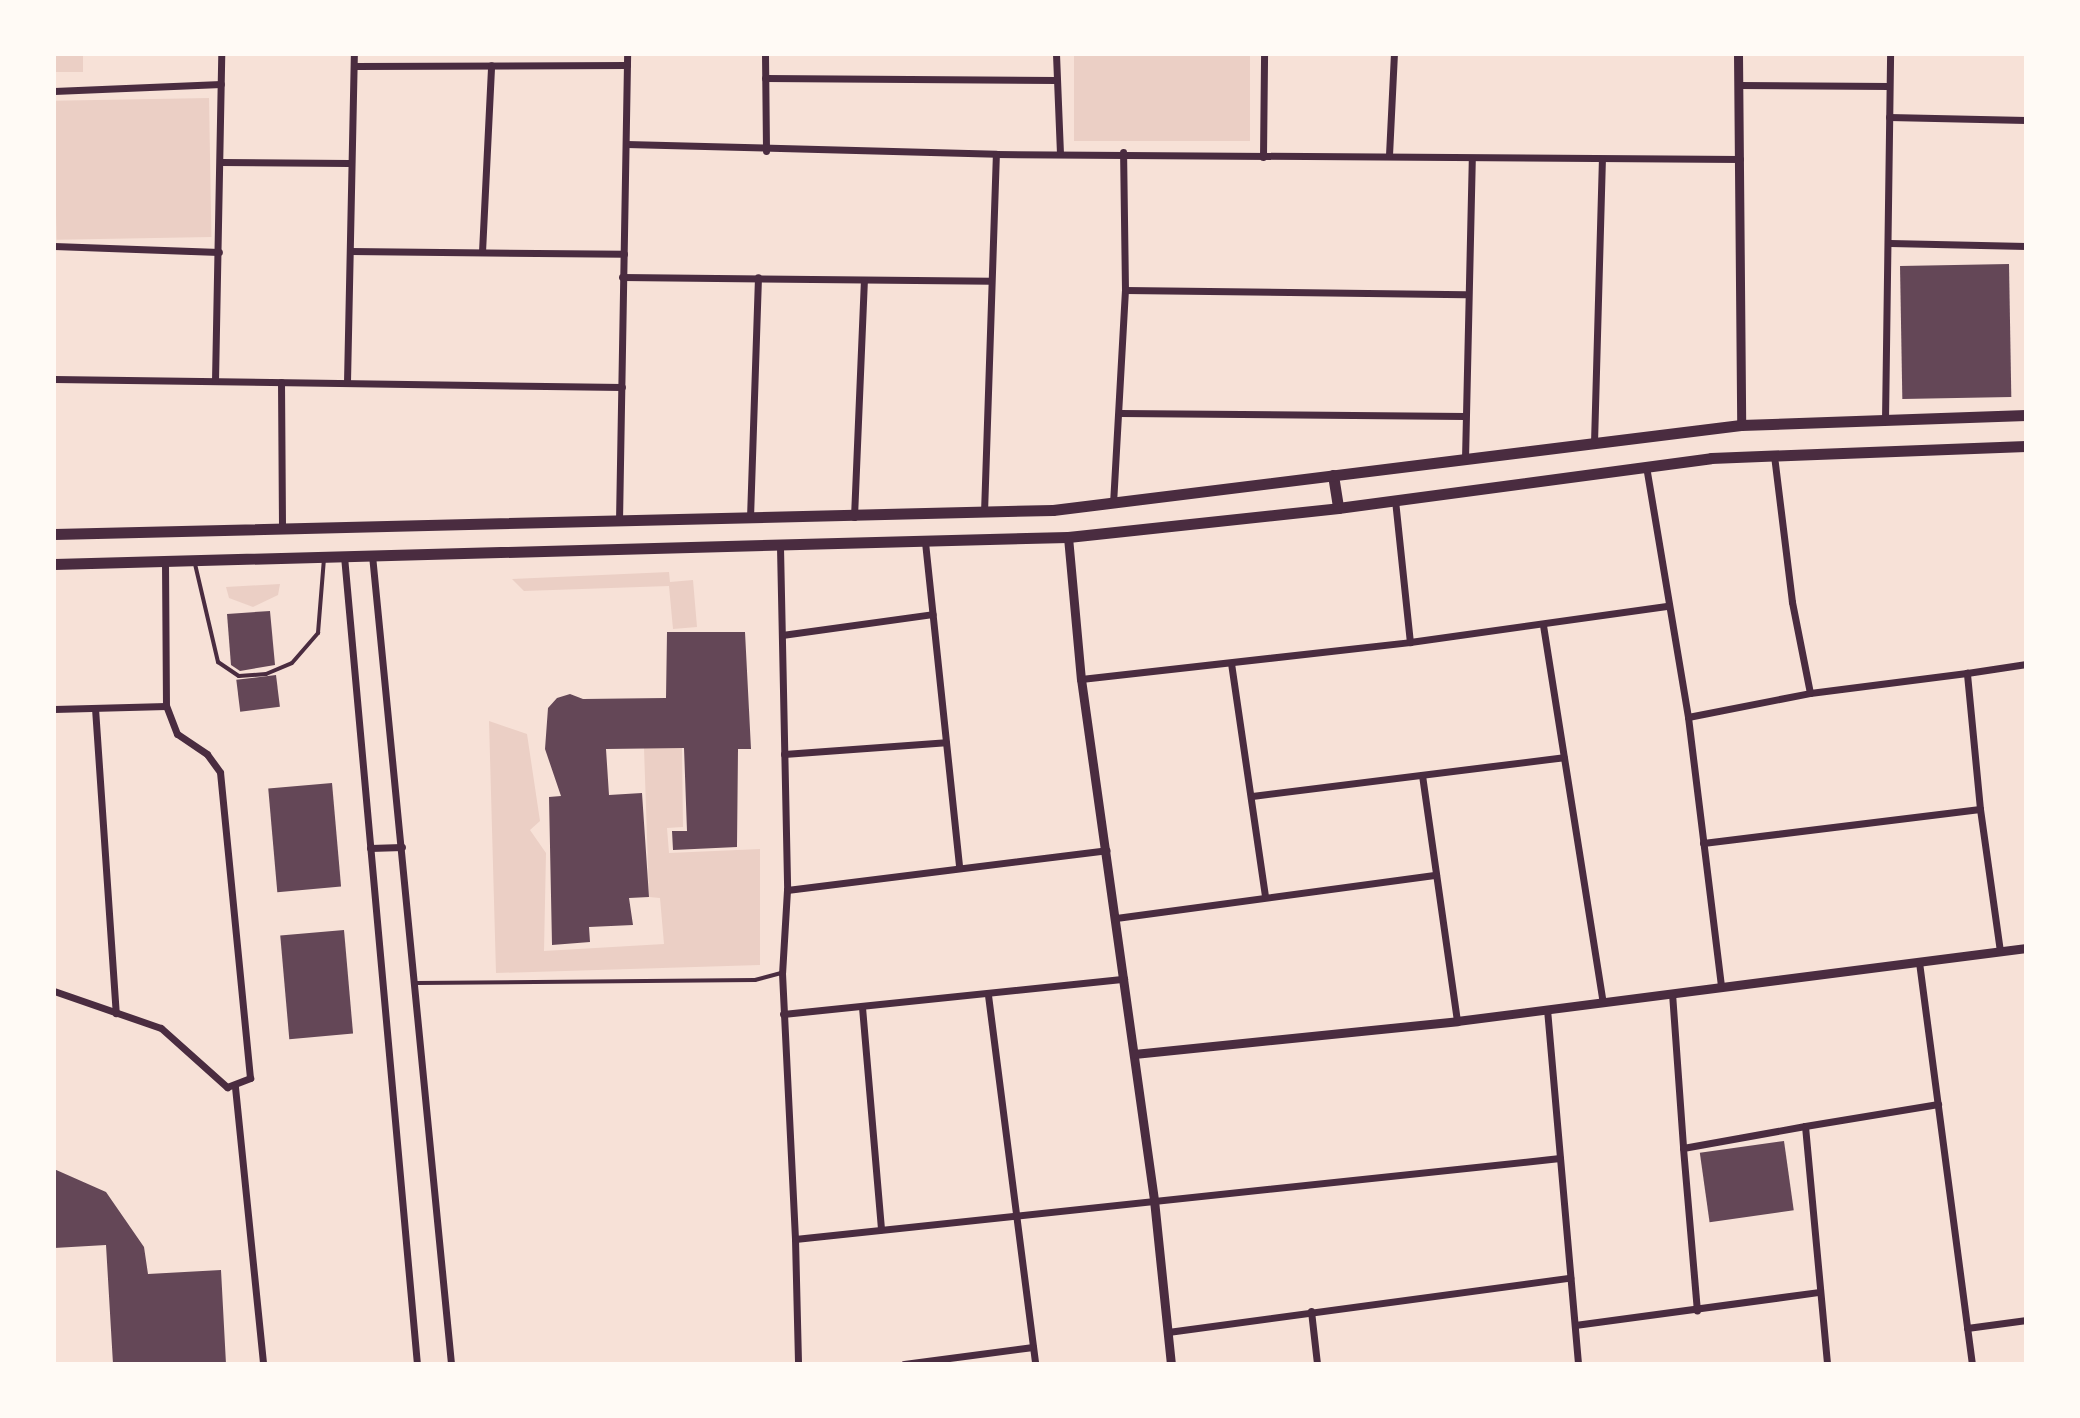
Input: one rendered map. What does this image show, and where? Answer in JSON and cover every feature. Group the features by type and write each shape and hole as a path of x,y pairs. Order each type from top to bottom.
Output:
{"main road":[{"path":"54,534 984,513 1113,504 1741,425 2026,415"},
{"path":"54,564 1068,537 1338,508 1646,466 1774,455 2026,446"},
{"path":"1333,475 1338,508"}],"street":[{"path":"215,381 221,54"},
{"path":"347,382 349,163 354,54"},
{"path":"619,521 627,54"},
{"path":"765,54 766,151"},
{"path":"1056,54 1060,153"},
{"path":"1263,157 1264,54"},
{"path":"1389,155 1394,54"},
{"path":"1738,54 1741,425"},
{"path":"1885,420 1890,243 1890,54"},
{"path":"482,252 491,65"},
{"path":"355,66 627,65"},
{"path":"765,78 1056,80"},
{"path":"54,91 221,84"},
{"path":"1739,85 1889,86"},
{"path":"1889,117 2026,120"},
{"path":"626,144 766,151 1740,159"},
{"path":"1113,504 1125,290 1123,152"},
{"path":"984,513 996,154"},
{"path":"1465,459 1465,294 1472,159"},
{"path":"1594,443 1602,159"},
{"path":"220,162 349,163"},
{"path":"1890,243 2026,246"},
{"path":"54,246 219,252"},
{"path":"350,251 624,254"},
{"path":"622,277 991,281"},
{"path":"750,518 758,277"},
{"path":"854,517 864,280"},
{"path":"1125,290 1465,294"},
{"path":"54,379 622,387"},
{"path":"281,382 282,528"},
{"path":"1120,413 1465,416"},
{"path":"1774,455 1792,602 1810,693"},
{"path":"1646,466 1666,606 1688,717 1721,987"},
{"path":"1395,500 1410,642"},
{"path":"1068,537 1081,679 1154,1200 1171,1364"},
{"path":"925,542 959,867"},
{"path":"780,547 787,890 782,973 798,1364"},
{"path":"372,555 451,1364"},
{"path":"344,556 417,1364"},
{"path":"54,991 161,1028 220,1083 235,1087 244,1084 253,1069 221,780 212,759 177,734 166,706 165,561"},
{"path":"1081,679 1410,642 1666,606"},
{"path":"782,635 933,614"},
{"path":"1543,625 1603,1002"},
{"path":"1231,663 1265,896"},
{"path":"1688,717 1810,693 2026,664"},
{"path":"1967,673 1980,809 2000,952"},
{"path":"54,709 166,706"},
{"path":"95,708 116,1013"},
{"path":"784,754 946,742"},
{"path":"1252,796 1564,757"},
{"path":"1422,775 1457,1021"},
{"path":"1703,843 1980,809"},
{"path":"370,848 402,847"},
{"path":"787,890 1107,850"},
{"path":"1116,918 1436,875"},
{"path":"1134,1054 1457,1021 2026,948"},
{"path":"1919,962 1972,1364"},
{"path":"783,1014 1124,979"},
{"path":"1672,993 1697,1310"},
{"path":"988,995 1035,1364"},
{"path":"862,1007 881,1229"},
{"path":"1547,1009 1578,1364"},
{"path":"235,1087 263,1364"},
{"path":"1683,1148 1938,1104"},
{"path":"1805,1126 1827,1364"},
{"path":"795,1239 1560,1158"},
{"path":"1168,1332 1570,1278"},
{"path":"1575,1325 1820,1292"},
{"path":"1311,1311 1317,1364"},
{"path":"1967,1328 2026,1320"},
{"path":"904,1364 1033,1347"}],"lane":[{"path":"194,561 218,662 239,676 266,674 292,663 318,633 325,556"},
{"path":"416,983 755,980 782,973"}],"shaded area":[{"path":"54,54 83,54 83,72 54,72"},
{"path":"1074,54 1250,54 1250,141 1074,141"},
{"path":"209,98 211,237 56,240 54,101"},
{"path":"669,572 670,582 693,580 697,627 673,629 669,586 524,591 512,579"},
{"path":"280,584 278,595 253,607 229,598 226,587"},
{"path":"489,721 527,734 540,821 530,830 546,853 544,951 664,944 660,898 649,897 644,748 682,748 683,827 667,828 669,853 760,849 760,965 496,973"}],"building":[{"path":"2009,264 2011,397 1902,399 1900,266"},
{"path":"270,611 275,665 240,671 231,665 227,614"},
{"path":"667,632 745,632 751,749 738,749 737,847 673,850 672,831 687,831 684,748 606,749 609,795 642,793 649,897 629,898 633,925 589,927 590,942 552,945 549,797 561,796 545,749 548,708 557,698 570,694 583,699 666,698"},
{"path":"276,675 280,707 240,712 236,680"},
{"path":"332,783 341,887 277,892 268,789"},
{"path":"344,930 353,1034 289,1039 280,936"},
{"path":"1784,1141 1794,1210 1710,1222 1700,1153"},
{"path":"54,1169 106,1192 144,1247 148,1274 221,1270 226,1364 113,1364 106,1245 54,1248"}]}
